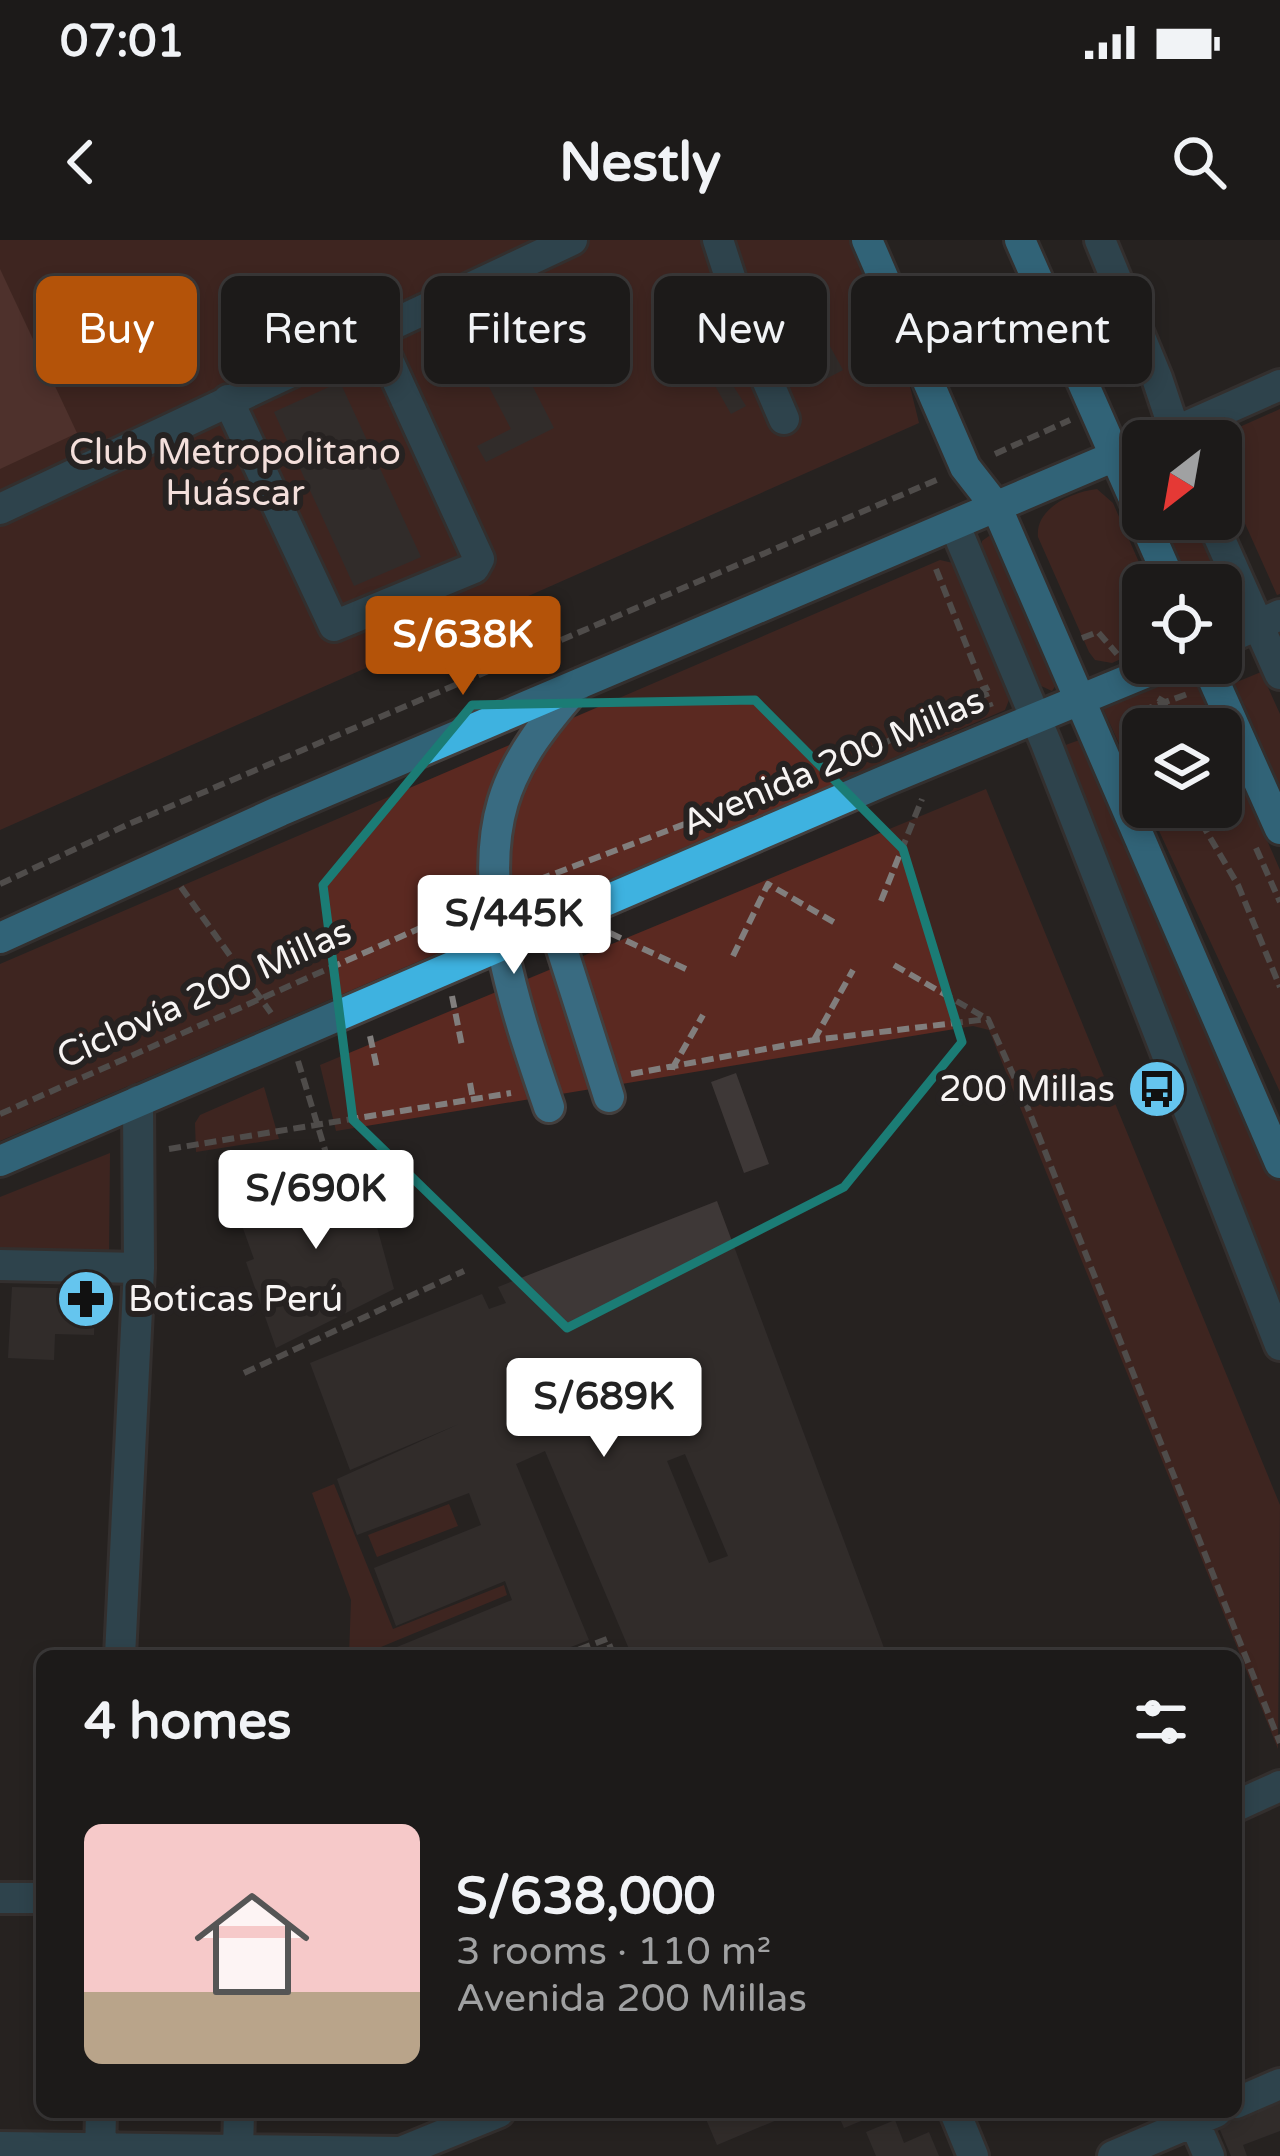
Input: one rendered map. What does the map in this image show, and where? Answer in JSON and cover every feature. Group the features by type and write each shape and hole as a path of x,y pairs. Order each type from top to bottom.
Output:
{"main road":[{"path":"867,240 965,467 998,508 1280,1163"},
{"path":"1020,240 1094,410 1122,443"},
{"path":"0,938 163,863 1122,454"},
{"path":"955,526 965,467"},
{"name":"Avenida 200 Millas","path":"0,1161 1122,681"},
{"path":"1215,684 1280,830"}],"street":[{"path":"400,322 572,240"},
{"path":"718,240 752,345 784,419"},
{"path":"1100,240 1157,378 1165,420"},
{"path":"0,509 264,384"},
{"path":"228,400 334,626 474,568 479,559 399,384"},
{"path":"1207,420 1280,385"},
{"path":"955,526 1036,718 1280,1345"},
{"path":"1223,540 1268,620 1280,674"},
{"path":"546,1098 501,947 496,846 503,801 526,750 576,687"},
{"path":"554,924 606,1088"},
{"path":"120,1650 140,1268 138,1101"},
{"path":"0,1265 140,1268"},
{"path":"1242,1803 1280,1786"},
{"path":"0,1898 36,1898"},
{"path":"1242,2100 1280,2084"},
{"path":"100,2153 101,2118"},
{"path":"238,2151 239,2118"},
{"path":"0,2147 100,2153 402,2154 485,2118"},
{"path":"958,2118 974,2156"},
{"path":"1113,2156 1194,2118"},
{"path":"1201,2118 1209,2156"}],"path":[{"path":"0,884 129,824 1094,410"},
{"path":"925,538 1001,732"},
{"path":"1058,654 1098,632 1122,661"},
{"path":"860,758 995,684"},
{"path":"1143,684 1174,708"},
{"name":"Ciclovía 200 Millas","path":"0,1114 497,896 817,774"},
{"path":"881,902 926,791"},
{"path":"129,824 163,863 288,1037 326,1153"},
{"path":"1204,828 1238,885 1280,987"},
{"path":"733,956 768,884 836,924"},
{"path":"604,930 688,970"},
{"path":"894,965 988,1019 1028,1100 1280,1744"},
{"path":"814,1040 853,970"},
{"path":"452,996 462,1046"},
{"path":"672,1069 703,1015"},
{"path":"606,1088 672,1069 814,1040 988,1019"},
{"path":"369,1032 376,1068"},
{"path":"470,1083 473,1100"},
{"path":"140,1154 473,1100 546,1098"},
{"path":"386,1105 387,1115"},
{"path":"244,1373 464,1270"},
{"path":"1100,1288 1113,1283"},
{"path":"1174,1472 1187,1468"},
{"path":"578,1650 608,1639 612,1650"},
{"path":"1248,1657 1264,1652"}],"highlighted area":[{"path":"755,700 903,849 962,1042 844,1187 567,1328 353,1120 323,885 472,705"}],"green space":[{"name":"Club Metropolitano Huáscar","path":"0,240 851,240 867,276 851,276 851,384 909,384 919,423 0,830"},
{"path":"1280,409 1277,595 1242,517 1242,426"},
{"path":"1097,489 1113,503 1122,524 1122,540 1129,540 1140,564 1122,564 1122,658 1112,663 1095,660 1089,652 1038,537 1049,510"},
{"path":"989,536 995,538 1058,682 1052,691 1039,685 982,548"},
{"path":"1170,540 1206,540 1217,564 1180,564"},
{"path":"940,560 953,563 1009,700 1005,710 0,1141 0,964"},
{"path":"1261,672 1280,714 1280,792 1232,684 1242,684"},
{"path":"1147,684 1199,684 1210,708 1122,708 1122,750 1100,702"},
{"path":"1085,738 1280,1181 1280,1296 1060,747"},
{"path":"1242,783 1280,870 1280,1092 1158,828 1242,828"},
{"path":"986,789 1280,1505 1278,1749 989,1030 973,1026 336,1131 320,1065"},
{"path":"264,1087 279,1139 196,1152 195,1123 200,1115"},
{"path":"110,1153 109,1255 0,1251 0,1197"},
{"path":"334,1484 393,1629 504,1585 507,1595 376,1650 349,1650 351,1600 312,1493"},
{"path":"449,1504 458,1526 377,1557 368,1535"}],"shaded area":[{"path":"0,269 36,346 36,384 54,384 77,433 0,469"}],"building":[{"path":"827,341 843,370 827,378"},
{"path":"341,384 421,557 354,586 274,412"},
{"path":"487,384 531,384 554,428 486,462 477,446 511,429"},
{"path":"714,384 732,384 746,406 731,414"},
{"path":"736,1073 769,1164 744,1173 711,1082"},
{"path":"359,1162 394,1289 276,1348 246,1262 254,1259 240,1220 311,1170"},
{"path":"717,1201 885,1650 629,1650 545,1451 516,1464 589,1640 563,1650 390,1650 512,1600 505,1581 396,1626 374,1568 481,1525 469,1493 357,1535 337,1479 459,1424 350,1470 310,1363 482,1294 489,1309 506,1303 498,1287","holes":["685,1454 728,1556 709,1563 667,1461"]},
{"path":"12,1287 95,1289 94,1335 55,1334 54,1360 8,1358"},
{"path":"1280,2092 1280,2131 1243,2145 1247,2156 1231,2156 1215,2118 1242,2118 1242,2107"},
{"path":"706,2118 782,2118 717,2145"},
{"path":"840,2118 868,2118 844,2128"},
{"path":"895,2120 904,2143 929,2132 939,2156 876,2156 866,2132"}],"place":[{"name":"200 Millas","path":"1157,1089"},
{"name":"Boticas Perú","path":"86,1299"}]}
